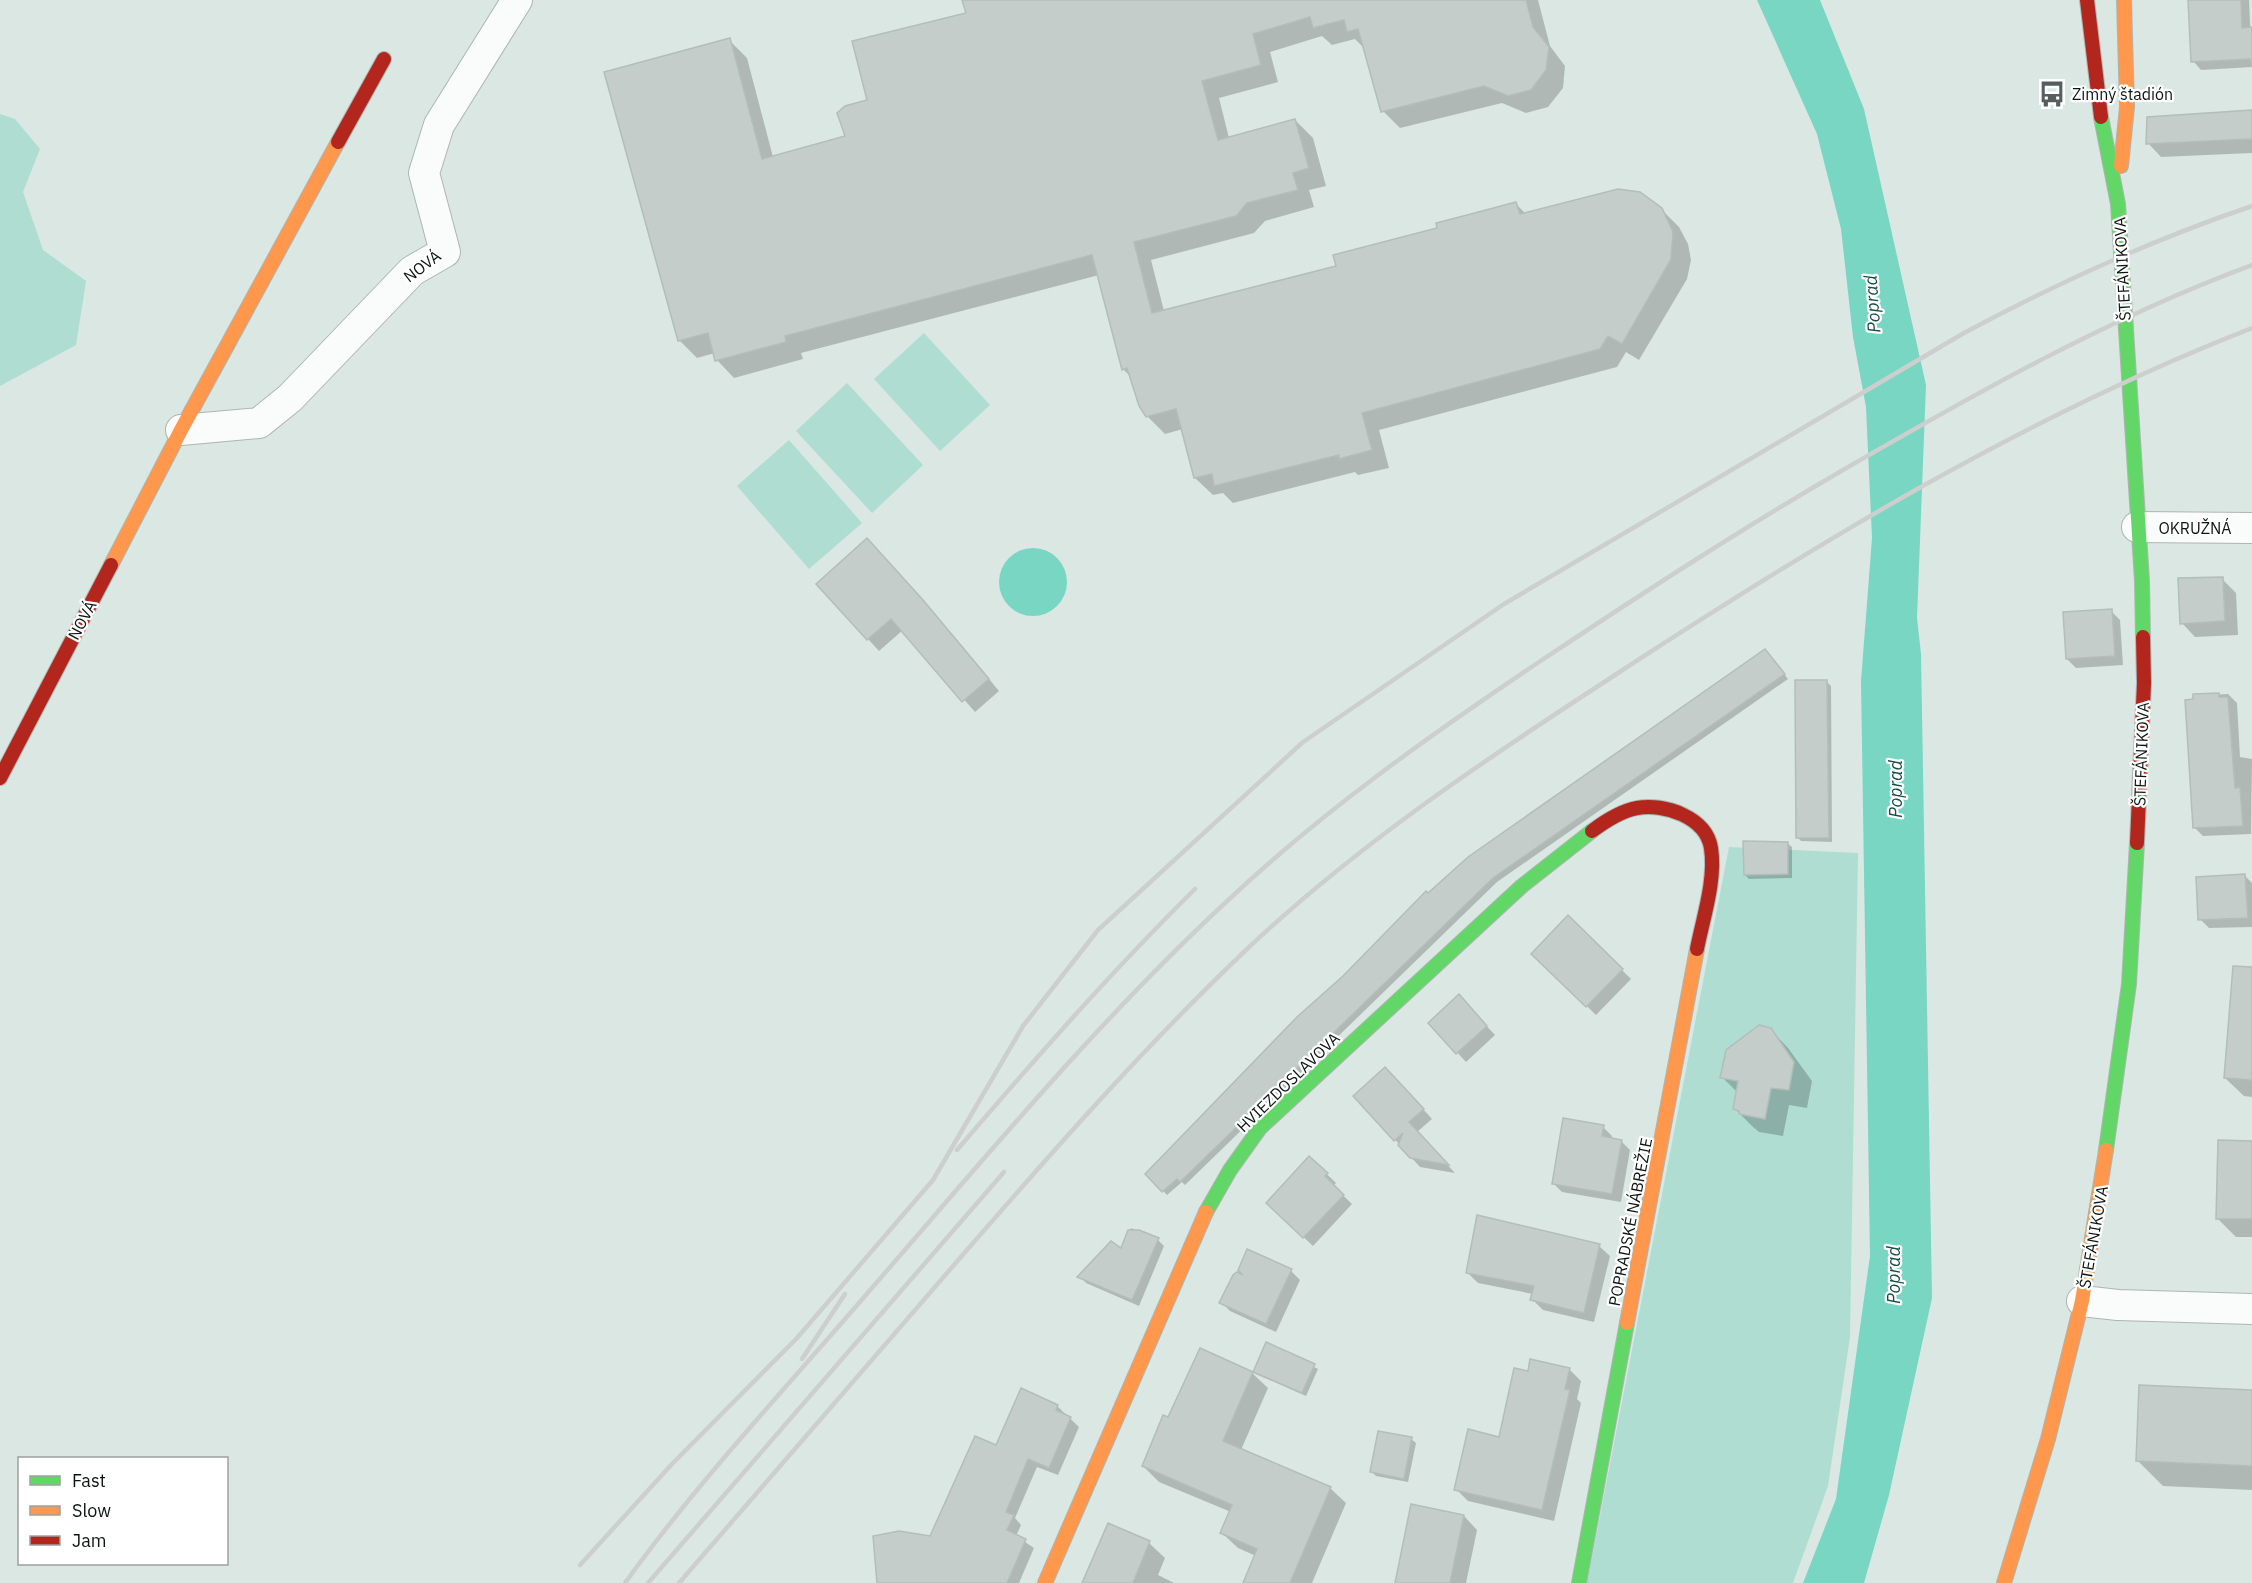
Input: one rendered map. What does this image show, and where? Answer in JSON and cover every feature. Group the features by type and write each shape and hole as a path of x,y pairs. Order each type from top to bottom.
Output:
{"street":[{"name":"NOVÁ","path":"181,430 259,423 291,398 412,271 445,252 424,173 439,125 517,0"},
{"name":"ŠTEFÁNIKOVA","path":"2004,1583 2048,1439 2082,1301 2115,1102 2129,984 2144,683 2142,581 2118,204 2100,113 2087,0"},
{"name":"ŠTEFÁNIKOVA","path":"2118,204 2127,107 2124,0"},
{"name":"NOVÁ","path":"0,778 181,430 384,60"},
{"name":"OKRUŽNÁ","path":"2137,528 2252,528"},
{"name":"HVIEZDOSLAVOVA","path":"1045,1583 1212,1199 1231,1166 1260,1128 1522,886 1604,822 1636,808 1664,808 1691,818 1707,836 1711,847 1712,867"},
{"name":"POPRADSKÉ NÁBREŽIE","path":"1579,1583 1712,867"},
{"name":"ŠTEFÁNIKOVA","path":"2082,1301 2118,1305 2252,1309"}],"shaded area":[{"path":"0,114 15,119 40,149 23,192 43,250 86,281 76,345 0,386"},
{"path":"924,333 990,405 940,451 874,379"},
{"path":"847,383 923,465 872,513 796,431"},
{"path":"789,440 862,523 809,569 737,486"},
{"path":"1729,847 1858,853 1850,1337 1828,1486 1793,1583 1587,1583"}],"water":[{"name":"Poprad","path":"1757,0 1820,0 1864,109 1926,385 1917,618 1921,654 1932,1298 1889,1495 1864,1583 1803,1583 1836,1499 1870,1256 1861,681 1872,538 1866,407 1853,337 1841,229 1817,134"},
{"path":"1033,548 1046,551 1057,558 1064,569 1067,582 1064,595 1057,606 1046,613 1033,616 1020,613 1009,606 1002,595 999,582 1002,569 1009,558 1020,551"}],"building":[{"path":"962,0 1526,0 1533,27 1549,47 1546,70 1531,90 1508,96 1484,86 1381,112 1358,29 1347,32 1344,20 1313,28 1310,17 1253,34 1261,65 1202,81 1218,140 1295,119 1309,168 1293,173 1298,190 1247,203 1236,216 1134,242 1152,313 1336,266 1333,255 1437,228 1436,223 1516,202 1520,214 1618,189 1640,192 1662,208 1673,232 1671,259 1622,344 1608,336 1600,349 1362,413 1372,450 1339,459 1339,455 1214,486 1212,474 1194,478 1176,409 1146,417 1139,406 1127,368 1122,370 1092,255 785,336 786,342 715,361 708,333 678,341 604,72 730,38 762,159 845,136 837,113 845,106 867,100 852,41 966,13"},
{"path":"2188,0 2241,0 2242,28 2252,27 2252,59 2191,62"},
{"path":"2252,110 2252,139 2146,144 2147,117"},
{"path":"867,538 989,679 962,702 891,619 867,640 816,584"},
{"path":"2223,577 2225,621 2180,624 2178,578"},
{"path":"2112,609 2115,656 2066,659 2063,612"},
{"path":"1765,649 1785,674 1493,878 1180,1182 1177,1179 1162,1192 1145,1174 1298,1016 1343,976 1426,891 1428,893 1468,857"},
{"path":"1795,680 1827,680 1829,838 1796,838"},
{"path":"2219,693 2219,697 2228,697 2235,788 2240,787 2243,826 2193,828 2185,700 2193,699 2193,694"},
{"path":"1743,841 1788,842 1788,874 1744,875"},
{"path":"2245,874 2248,918 2198,920 2196,877"},
{"path":"1568,915 1623,969 1586,1007 1531,954"},
{"path":"2233,966 2252,967 2252,1080 2224,1078"},
{"path":"1459,994 1487,1026 1456,1054 1428,1023"},
{"path":"1759,1025 1771,1028 1794,1062 1789,1090 1771,1088 1765,1119 1739,1114 1739,1111 1733,1109 1738,1081 1720,1078 1726,1050"},
{"path":"1385,1067 1424,1109 1409,1122 1449,1165 1410,1158 1398,1145 1403,1133 1394,1141 1353,1096"},
{"path":"1563,1118 1604,1125 1602,1136 1622,1140 1612,1194 1552,1184"},
{"path":"2218,1140 2252,1141 2252,1219 2216,1219"},
{"path":"1309,1156 1328,1173 1325,1176 1344,1195 1303,1238 1266,1203"},
{"path":"1477,1215 1600,1244 1584,1313 1530,1300 1534,1286 1466,1273"},
{"path":"1128,1230 1139,1230 1159,1238 1132,1300 1077,1277 1111,1241 1121,1248"},
{"path":"1247,1249 1292,1269 1266,1324 1219,1303 1233,1275 1237,1272 1243,1275 1238,1270"},
{"path":"1266,1342 1315,1364 1302,1393 1253,1372"},
{"path":"1200,1348 1253,1372 1223,1441 1331,1487 1290,1583 1243,1583 1257,1549 1220,1533 1232,1505 1142,1466 1163,1415 1168,1417"},
{"path":"1530,1359 1570,1368 1565,1389 1570,1390 1542,1510 1454,1490 1468,1429 1499,1437 1514,1368 1528,1371"},
{"path":"2139,1385 2252,1390 2252,1466 2136,1461"},
{"path":"1021,1388 1058,1405 1056,1410 1071,1417 1049,1468 1028,1459 1006,1512 1014,1515 1007,1530 1026,1539 1007,1583 877,1583 873,1536 899,1531 930,1536 975,1436 996,1445"},
{"path":"1378,1431 1412,1437 1404,1479 1370,1472"},
{"path":"1411,1504 1464,1515 1450,1583 1395,1583"},
{"path":"1108,1523 1150,1541 1133,1583 1082,1583"}],"railway":[{"path":"580,1565 672,1464 797,1338 933,1180 1023,1026 1098,930 1303,742 1504,604 1964,333 2105,264 2178,233 2252,206"},
{"path":"625,1583 713,1470 1086,1044 1177,949 1224,904 1339,805 1420,744 1503,686 1655,586 1805,492 1942,413 2094,333 2198,286 2252,265"},
{"path":"679,1583 1099,1101 1171,1024 1246,950 1333,874 1424,804 1519,738 1768,577 1846,530 2004,442 2086,401 2252,328"},
{"path":"957,1150 1073,1017 1195,889"},
{"path":"648,1583 1004,1172"},
{"path":"802,1359 845,1294"}],"traffic: fast":[{"path":"2101,117 2118,204 2142,581 2143,637"},
{"path":"1206,1212 1230,1170 1260,1128 1522,886 1592,831"},
{"path":"2106,1150 2129,984 2137,843"},
{"path":"1579,1583 1627,1323"}],"traffic: slow":[{"path":"2121,166 2127,107 2124,0"},
{"path":"111,565 181,430 338,142"},
{"path":"1627,1323 1697,949"},
{"path":"2004,1583 2048,1439 2082,1301 2106,1150"},
{"path":"1045,1583 1206,1212"}],"traffic: jam":[{"path":"2087,0 2101,117"},
{"path":"338,142 384,59"},
{"path":"0,778 111,565"},
{"path":"2137,843 2144,683 2143,637"},
{"path":"1592,831 1625,812 1648,807 1682,814 1701,828 1711,848 1712,873 1697,949"}],"place":[{"name":"Zimný štadión","path":"2052,94"}]}
